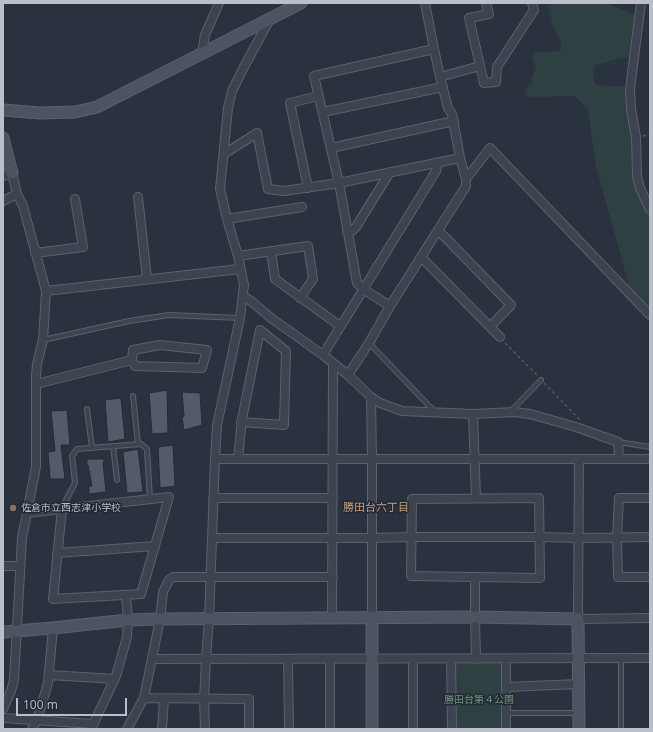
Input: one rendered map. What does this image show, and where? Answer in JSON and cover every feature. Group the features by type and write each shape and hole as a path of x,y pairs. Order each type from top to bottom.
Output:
{"street":[{"path":"202,53 205,35 219,3"},
{"path":"3,110 40,113 75,112 97,107 301,3"},
{"path":"348,375 466,186 466,179 460,158 454,121 448,108 440,77 425,3"},
{"path":"486,3 489,14 469,18 484,83 496,82 497,67 534,10 532,3"},
{"path":"640,3 630,89 631,108 636,137 637,176 640,188 650,210"},
{"path":"205,729 204,699 209,619 217,425 240,318 244,285 238,256 220,189 228,108 232,91 270,19"},
{"path":"390,306 363,289 357,283 339,183 314,76 434,50"},
{"path":"440,77 480,66"},
{"path":"323,112 443,87"},
{"path":"308,188 290,102 318,96"},
{"path":"331,148 454,121"},
{"path":"224,154 257,133 268,189 284,191 339,183 460,158"},
{"path":"3,138 7,174 23,206 46,291 43,340 37,364 36,467 22,538 18,631 14,680 3,709"},
{"path":"466,179 490,148 650,315"},
{"path":"323,355 436,171 438,163"},
{"path":"347,232 356,227 390,172"},
{"path":"3,201 17,194"},
{"path":"138,197 147,279"},
{"path":"35,252 83,247 75,199"},
{"path":"227,219 302,207"},
{"path":"438,230 512,305 490,327"},
{"path":"238,256 308,246 313,280 300,298"},
{"path":"271,251 275,279 340,326"},
{"path":"420,258 500,337"},
{"path":"46,291 240,269"},
{"path":"243,296 323,355 380,404 402,412 473,414 515,412 530,414 576,427 618,442 619,459"},
{"path":"238,459 242,419 260,330 286,351 284,425 242,422"},
{"path":"160,345 207,350 202,368 135,366 132,360 133,350 160,345"},
{"path":"36,384 132,360"},
{"path":"332,618 333,363"},
{"path":"371,397 372,729"},
{"path":"473,414 476,498"},
{"path":"579,458 579,729"},
{"path":"215,459 650,459"},
{"path":"27,513 62,509 150,499 170,497 141,594 52,599 62,509"},
{"path":"213,498 332,498"},
{"path":"476,498 539,498 540,578 411,576 412,499 476,498"},
{"path":"650,498 619,498 617,537 618,577 650,577"},
{"path":"212,538 650,537"},
{"path":"58,554 156,546"},
{"path":"3,566 20,566"},
{"path":"127,729 144,698 160,619 163,592 169,580 173,577 333,577"},
{"path":"475,578 476,659"},
{"path":"3,718 92,726 116,676 127,637 128,620 126,595"},
{"path":"3,632 128,620 160,619 475,617 578,619 650,618"},
{"path":"32,729 37,720 48,683 53,628"},
{"path":"152,659 650,658"},
{"path":"288,659 289,729"},
{"path":"330,659 330,729"},
{"path":"413,659 413,729"},
{"path":"452,659 452,729"},
{"path":"506,659 506,729"},
{"path":"49,675 114,679"},
{"path":"506,687 578,684"},
{"path":"144,698 249,699 249,729"},
{"path":"162,729 164,699"}],"lane":[{"path":"43,340 129,321 169,315 240,318"},
{"path":"369,343 435,413"},
{"path":"509,412 541,380"},
{"path":"133,396 138,444"},
{"path":"87,409 92,448"},
{"path":"618,442 650,447"},
{"path":"62,509 75,483 72,456 77,449 141,444 147,449 150,499"},
{"path":"113,446 117,480"},
{"path":"621,659 621,729"},
{"path":"506,713 579,713"}],"path":[{"path":"500,337 582,422"}],"green space":[{"path":"548,3 606,3 636,15 631,56 595,65 593,76 596,85 628,87 641,199 650,218 650,310 629,288 596,167 588,109 575,96 527,97 525,89 532,82 532,76 536,70 532,57 537,52 560,51 562,44 552,23"},
{"name":"勝田台第４公園","path":"451,659 506,659 506,729 452,729"}],"building":[{"path":"167,390 168,433 152,434 149,393"},
{"path":"182,392 200,393 202,425 184,430 182,418 184,416"},
{"path":"121,398 125,439 108,442 105,400"},
{"path":"67,410 70,445 61,445 65,479 50,479 48,452 55,451 51,411"},
{"path":"173,445 175,486 160,488 158,447"},
{"path":"138,449 143,492 127,493 123,452"},
{"path":"87,459 104,459 106,492 89,494 89,486 92,486 88,465 87,466"}],"place":[{"name":"佐倉市立西志津小学校","path":"13,508"}],"district":[{"name":"勝田台六丁目","path":"376,508"}]}
